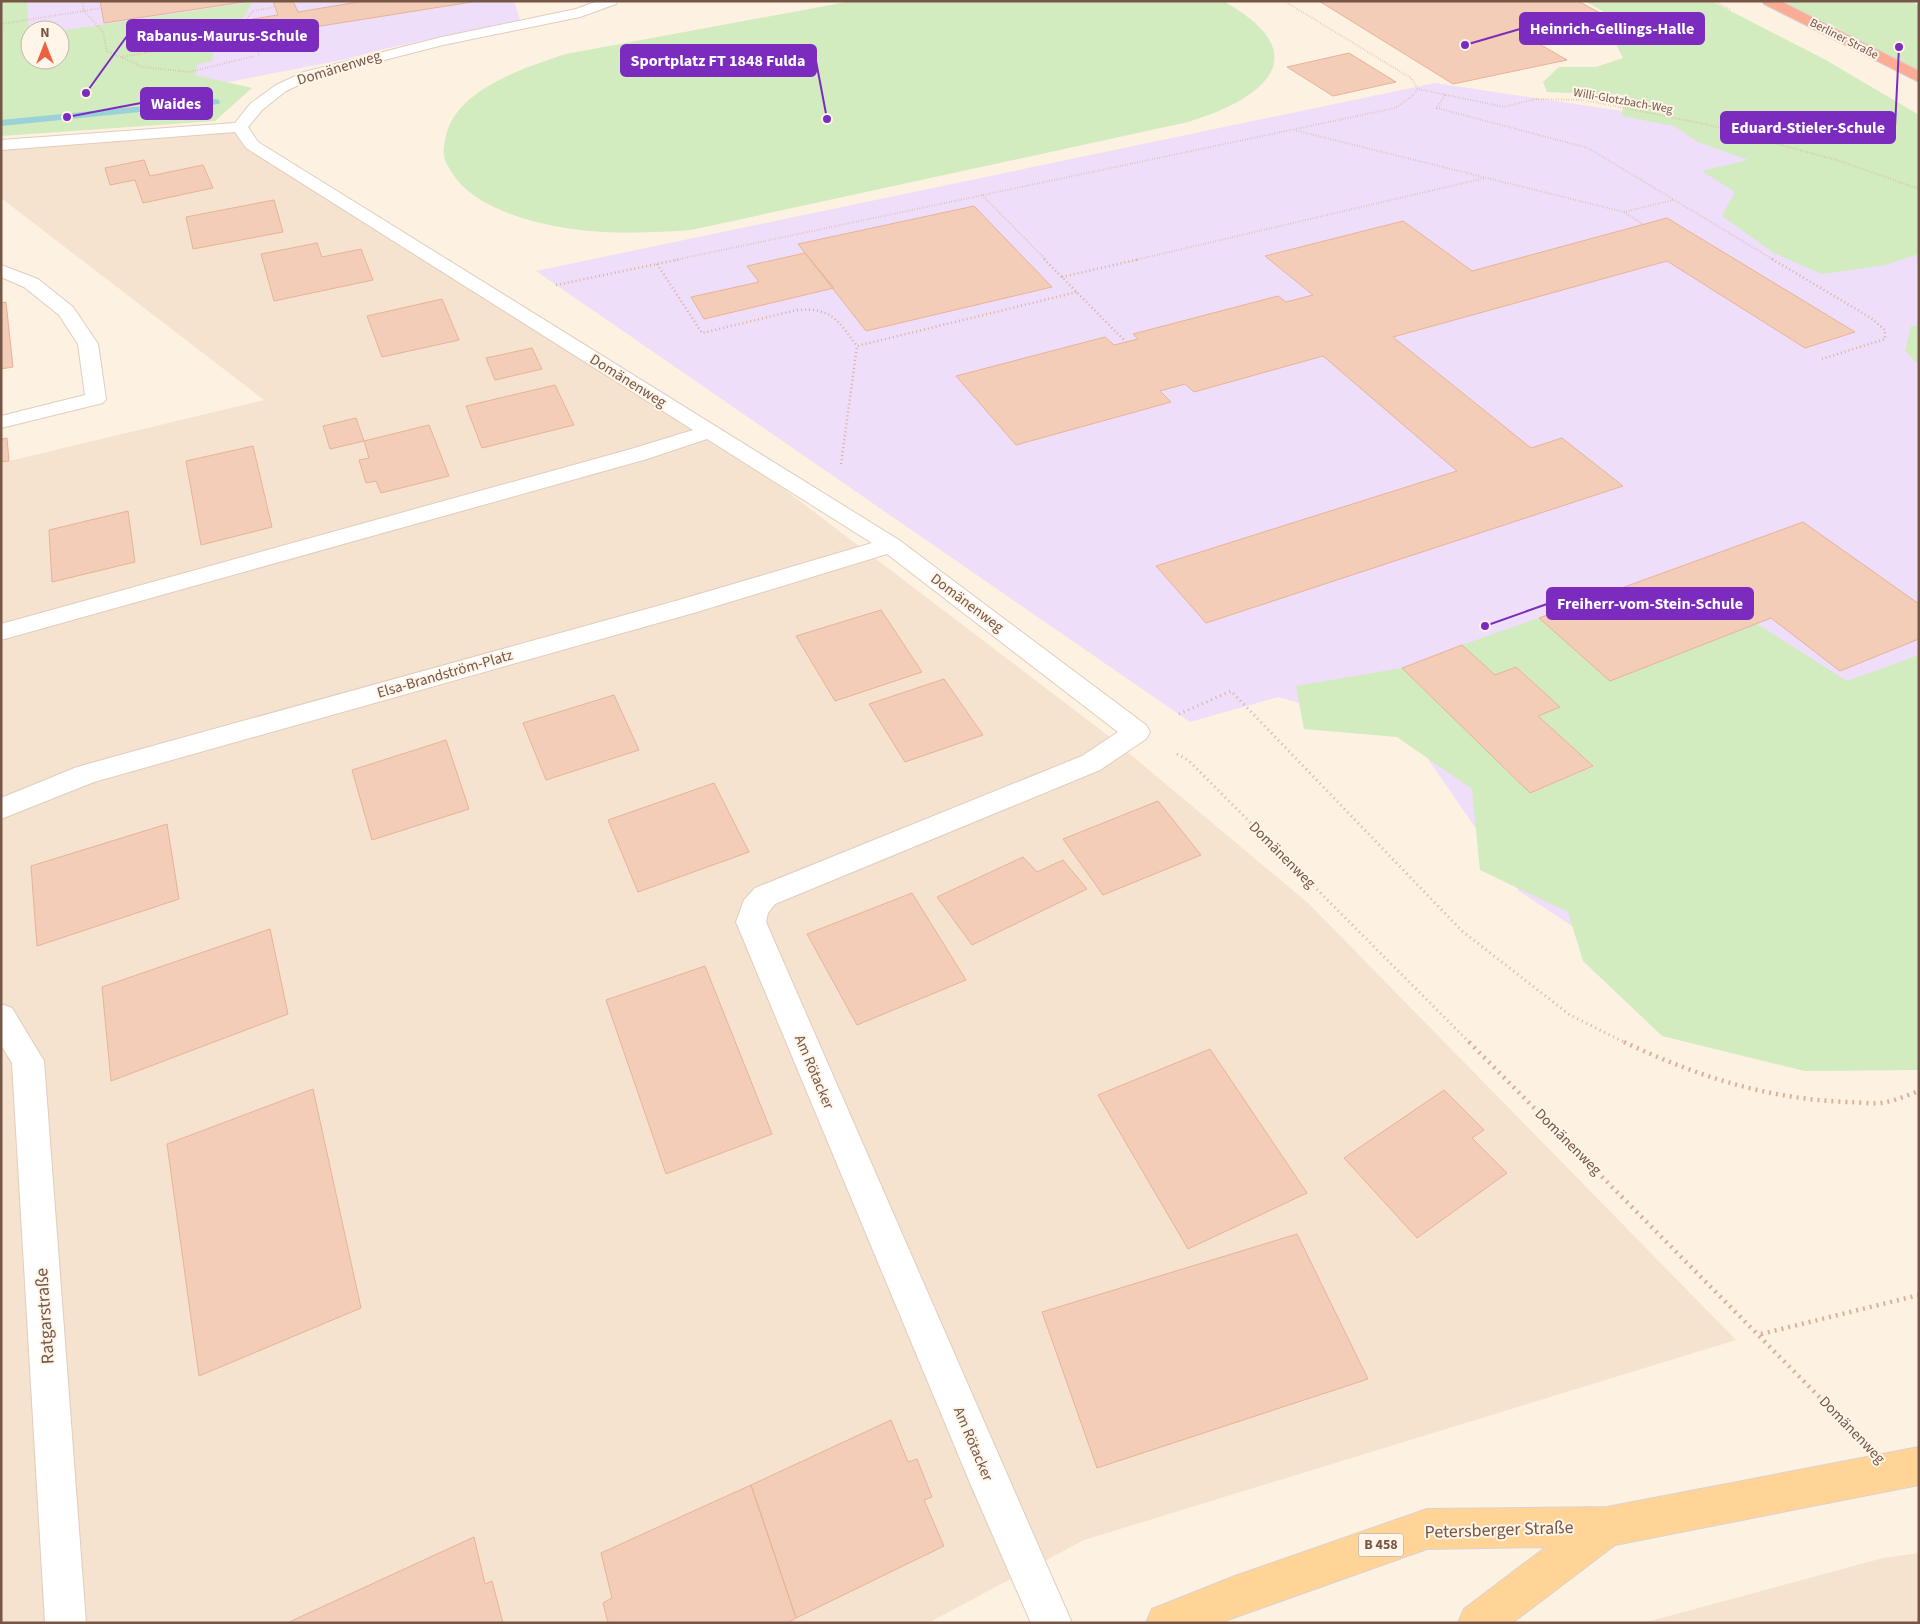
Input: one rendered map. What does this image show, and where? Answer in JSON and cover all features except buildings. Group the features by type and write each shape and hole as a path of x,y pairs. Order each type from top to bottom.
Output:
{"highway":[{"name":"Berliner Straße","path":"1769,1 1919,77"}],"main road":[{"name":"Petersberger Straße","path":"1166,1623 1235,1596 1427,1528 1607,1527 1905,1468"},
{"name":"Petersberger Straße","path":"1478,1623 1607,1527"}],"street":[{"name":"Domänenweg","path":"612,1 580,13 442,41 309,75 282,88 256,106 240,127 252,145 892,545 1137,732"},
{"path":"1,145 240,127"},
{"path":"1,270 31,283 66,311 88,344 96,399 1,422"},
{"path":"1,632 639,454 709,432"},
{"name":"Elsa-Brandström-Platz","path":"1,809 86,774 679,609 892,545"},
{"name":"Am Rötacker","path":"1052,1623 984,1469 751,922 754,908 765,896 1091,763 1137,732"},
{"name":"Ratgarstraße","path":"1,1017 28,1061 66,1623"}],"path":[{"path":"82,1 84,11 103,32 107,51 143,67 189,72 259,55 271,56 309,75"},
{"path":"550,287 1394,108 1411,97 1418,89 1411,78 1284,1"},
{"path":"259,55 245,21 253,11 275,7"},
{"path":"1,24 102,8"},
{"path":"121,57 250,32"},
{"name":"Willi-Glotzbach-Weg","path":"1418,89 1504,107 1535,99 1584,100 1705,124 1840,160 1919,189"},
{"path":"1445,95 1437,108 1588,148 1872,318 1885,330 1885,339 1822,359"},
{"path":"1291,130 1624,212 1644,225"},
{"path":"1062,276 1486,178"},
{"path":"982,195 1126,342"},
{"path":"1624,212 1674,199"},
{"path":"657,264 702,333 796,310 823,309 830,313 857,346 840,467"},
{"path":"857,346 1077,292"},
{"path":"1137,732 1231,690 1462,931 1570,1014 1619,1040 1671,1064 1714,1079 1774,1093 1830,1101 1884,1103 1919,1091"},
{"name":"Domänenweg","path":"1137,732 1188,760 1760,1334 1905,1468"},
{"path":"1760,1334 1919,1295"}],"shaded area":[{"path":"1,1 514,1 520,20 384,49 342,60 1,126"},
{"path":"1435,83 1622,111 1919,194 1919,1040 1720,1024 1519,891 1410,733 1278,697 1190,722 536,271"},
{"path":"240,127 252,145 709,432 1106,734 1309,904 1736,1340 1084,1540 928,1623 1,1623 1,463 264,400 1,198 1,145"},
{"path":"1919,1553 1919,1623 1643,1623 1883,1558"}],"green space":[{"path":"1,1 27,1 28,20 20,20 20,70 70,70 70,29 252,2 241,22 217,27 212,61 197,64 195,75 252,88 215,121 1,136"},
{"path":"852,1 1223,1 1252,20 1269,39 1274,57 1270,73 1258,88 1239,101 1188,122 691,230 666,232 591,231 541,223 517,216 480,200 458,180 445,160 446,136 452,120 463,105 495,82 514,73 566,54"},
{"path":"1585,1 1711,1 1824,59 1919,115 1919,254 1886,265 1822,274 1774,253 1722,216 1735,192 1702,171 1748,160 1698,142 1674,126 1622,116 1624,95 1547,92 1543,82 1559,67 1596,67 1623,58 1613,39 1625,28 1620,21"},
{"path":"1777,1 1911,1 1919,6 1919,73 1835,27"},
{"path":"1911,326 1919,326 1919,365 1905,351"},
{"path":"1539,618 1610,681 1757,624 1847,681 1919,655 1919,1070 1805,1071 1662,1036 1583,961 1568,912 1480,870 1472,789 1397,737 1304,729 1296,686 1402,668 1531,793 1593,767 1538,716 1559,706 1516,667 1495,675 1462,645"}],"waterway":[{"path":"1,123 215,102"}],"place":[{"name":"Heinrich-Gellings-Halle","path":"1465,45"},
{"name":"Eduard-Stieler-Schule","path":"1899,47"},
{"name":"Rabanus-Maurus-Schule","path":"86,93"},
{"name":"Waides","path":"67,117"},
{"name":"Sportplatz FT 1848 Fulda","path":"827,119"},
{"name":"Freiherr-vom-Stein-Schule","path":"1485,626"}]}
